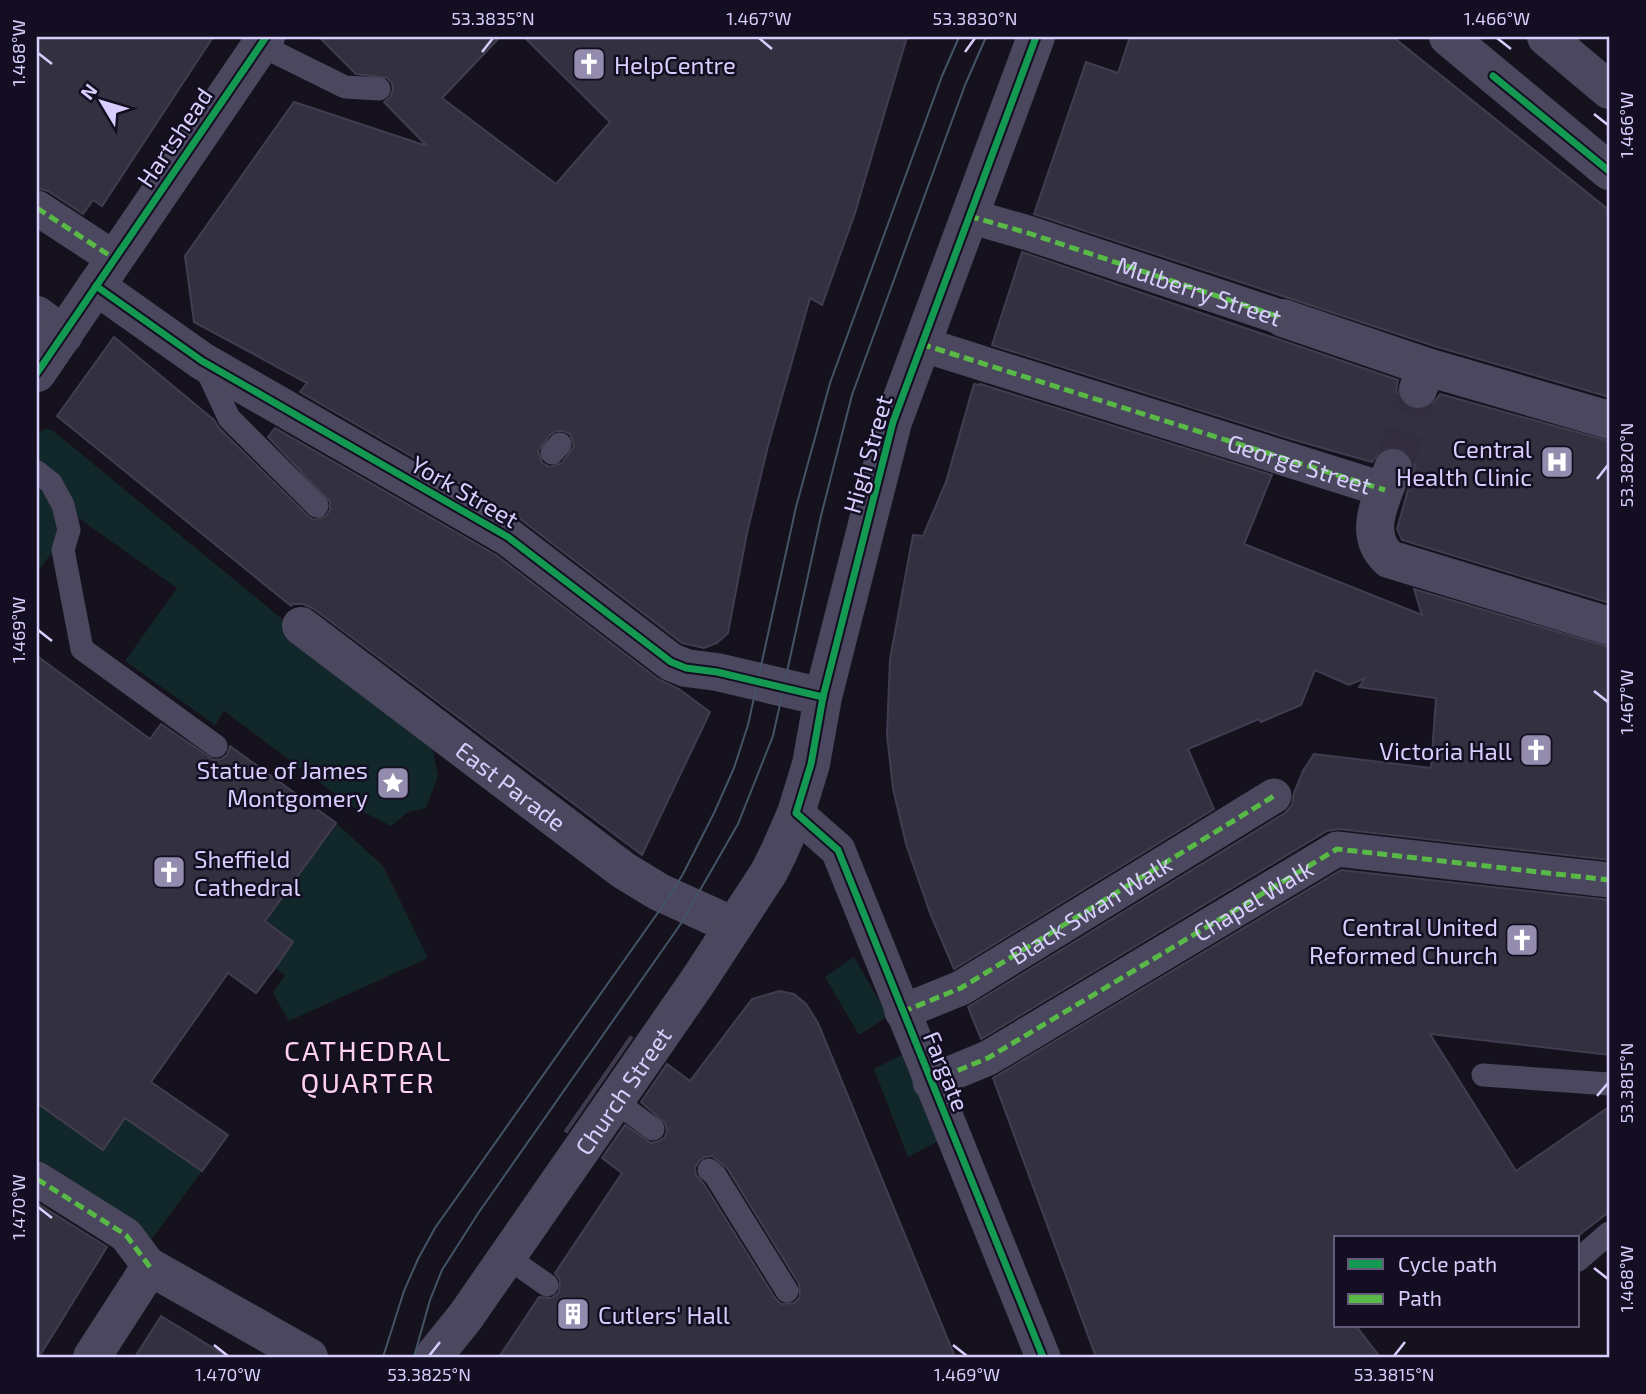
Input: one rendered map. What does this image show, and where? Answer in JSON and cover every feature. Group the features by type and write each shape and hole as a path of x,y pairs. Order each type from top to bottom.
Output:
{"street":[{"name":"High Street","path":"796,813 811,764 823,697 893,422 1036,37"},
{"path":"1448,37 1609,172"},
{"path":"1546,37 1609,90"},
{"name":"Hartshead","path":"37,373 50,325 105,272 263,41"},
{"path":"37,208 105,272"},
{"name":"Mulberry Street","path":"969,216 1283,318 1422,378 1609,420"},
{"name":"York Street","path":"105,272 202,361 508,537 671,662 687,668 717,672 823,697"},
{"name":"George Street","path":"921,344 1389,479 1373,531 1378,547 1389,559 1609,626"},
{"name":"East Parade","path":"302,626 623,870 659,892 734,926"},
{"name":"Black Swan Walk","path":"902,1012 961,988 1274,796"},
{"name":"Church Street","path":"433,1357 507,1257 734,926 769,872 796,813"},
{"name":"Fargate","path":"796,813 838,850 1043,1357"},
{"name":"Chapel Walk","path":"930,1082 988,1058 1337,849 1609,880"},
{"path":"37,1179 126,1235 150,1267 309,1357"},
{"path":"92,1357 150,1267"}],"lane":[{"path":"263,41 345,87 379,89"},
{"path":"202,361 229,418 317,506"},
{"path":"37,472 51,483 63,505 69,530 63,550 82,649 216,746"},
{"path":"1483,1075 1609,1084"},
{"path":"615,1101 653,1129"},
{"path":"709,1170 715,1175 787,1291"},
{"path":"1580,1258 1609,1233"},
{"path":"507,1257 547,1285"}],"green space":[{"path":"46,429 52,430 431,741 438,776 426,808 408,812 391,826 350,805 224,711 215,725 125,661 177,588 77,517 37,573 37,433"},
{"path":"336,823 383,866 428,958 289,1021 273,993 285,975 275,968 293,942 265,921"},
{"path":"854,957 888,1016 859,1035 825,977"},
{"path":"902,1055 939,1141 908,1157 874,1069"},
{"path":"37,1103 103,1149 125,1118 202,1171 151,1240 37,1167"}],"building":[{"path":"37,37 213,37 102,206 93,200 83,214 48,191 37,188"},
{"path":"319,37 500,37 442,98 556,184 610,122 524,37 907,37 855,213 822,305 810,298 768,446 747,533 728,633 717,643 704,648 682,643 519,518 300,392 307,383 194,322 185,256 294,102 427,146 384,102 393,90 392,83 387,78 356,74","holes":["563,431 570,434 574,446 562,463 550,467 542,463 538,451 550,435"]},
{"path":"1130,37 1393,37 1609,210 1609,397 1434,346 1034,214 1086,62 1118,73"},
{"path":"1022,252 1398,380 1396,391 1400,402 1410,409 1422,410 1431,407 1440,394 1609,441 1609,603 1402,540 1397,529 1415,465 1410,455 1401,448 1390,446 1380,451 1372,462 992,345"},
{"path":"114,337 214,420 219,428 314,520 326,516 330,510 330,502 268,437 275,428 496,555 658,679 679,689 710,712 642,855 314,609 303,604 291,606 57,416"},
{"path":"974,384 1272,475 1244,544 1422,615 1414,589 1609,647 1609,860 1339,829 1327,831 981,1039 968,1007 1285,813 1292,805 1303,771 1314,754 1431,768 1436,698 1359,687 1365,678 1349,685 1315,670 1301,705 1261,722 1259,719 1188,749 1214,809 954,969 930,913 906,844 893,788 887,735 890,659 913,535 923,536 946,482"},
{"name":"Sheffield Cathedral","path":"37,656 150,739 161,724 214,760 227,755 230,746 336,823 265,921 293,942 275,968 256,993 228,973 151,1082 228,1135 202,1171 125,1118 103,1150 37,1103"},
{"path":"1341,870 1609,900 1609,1055 1430,1034 1516,1171 1609,1107 1609,1212 1578,1236 1334,1236 1334,1328 1358,1328 1380,1357 1096,1357 993,1078"},
{"path":"779,991 794,994 806,1004 818,1023 955,1357 499,1357 539,1297 552,1298 559,1292 560,1280 555,1273 622,1173 602,1158 625,1125 651,1143 665,1137 665,1123 641,1102 667,1064 690,1081 752,999","holes":["712,1156 727,1168 799,1284 800,1297 794,1303 781,1304 775,1298 696,1175 695,1168 699,1161"]},
{"path":"630,1037 632,1038 567,1132 565,1131"},
{"path":"37,1203 107,1247 39,1357 37,1357"},
{"path":"161,1316 228,1357 135,1357"}],"tunnel":[{"path":"1393,468 1418,389"}],"tram line":[{"path":"383,1357 404,1291 435,1228 669,897 714,813 734,768 748,725 796,507 830,383 942,76 959,37"},
{"path":"414,1357 430,1300 442,1270 479,1212 680,925 738,824 773,736 821,516 852,395 965,85 986,37"}],"marked path":[{"path":"37,208 115,259"},
{"path":"969,216 1283,318"},
{"path":"921,344 1385,490"},
{"path":"902,1012 961,988 1274,796"},
{"path":"930,1082 988,1058 1337,849 1609,880"},
{"path":"37,1179 126,1235 150,1267"}],"cycle path":[{"path":"37,373 266,37"},
{"path":"1036,37 893,422 823,697 811,764 796,813 838,850 1043,1357"},
{"path":"1493,76 1609,171"},
{"path":"96,286 202,361 508,537 671,662 686,668 717,672 823,697"}],"place":[{"name":"HelpCentre","path":"589,64"},
{"name":"Central Health Clinic","path":"1557,462"},
{"name":"Victoria Hall","path":"1536,750"},
{"name":"Statue of James Montgomery","path":"393,783"},
{"name":"Sheffield Cathedral","path":"169,872"},
{"name":"Central United Reformed Church","path":"1522,940"},
{"name":"Cutlers' Hall","path":"573,1314"}],"district":[{"name":"CATHEDRAL QUARTER","path":"368,1066"}]}
